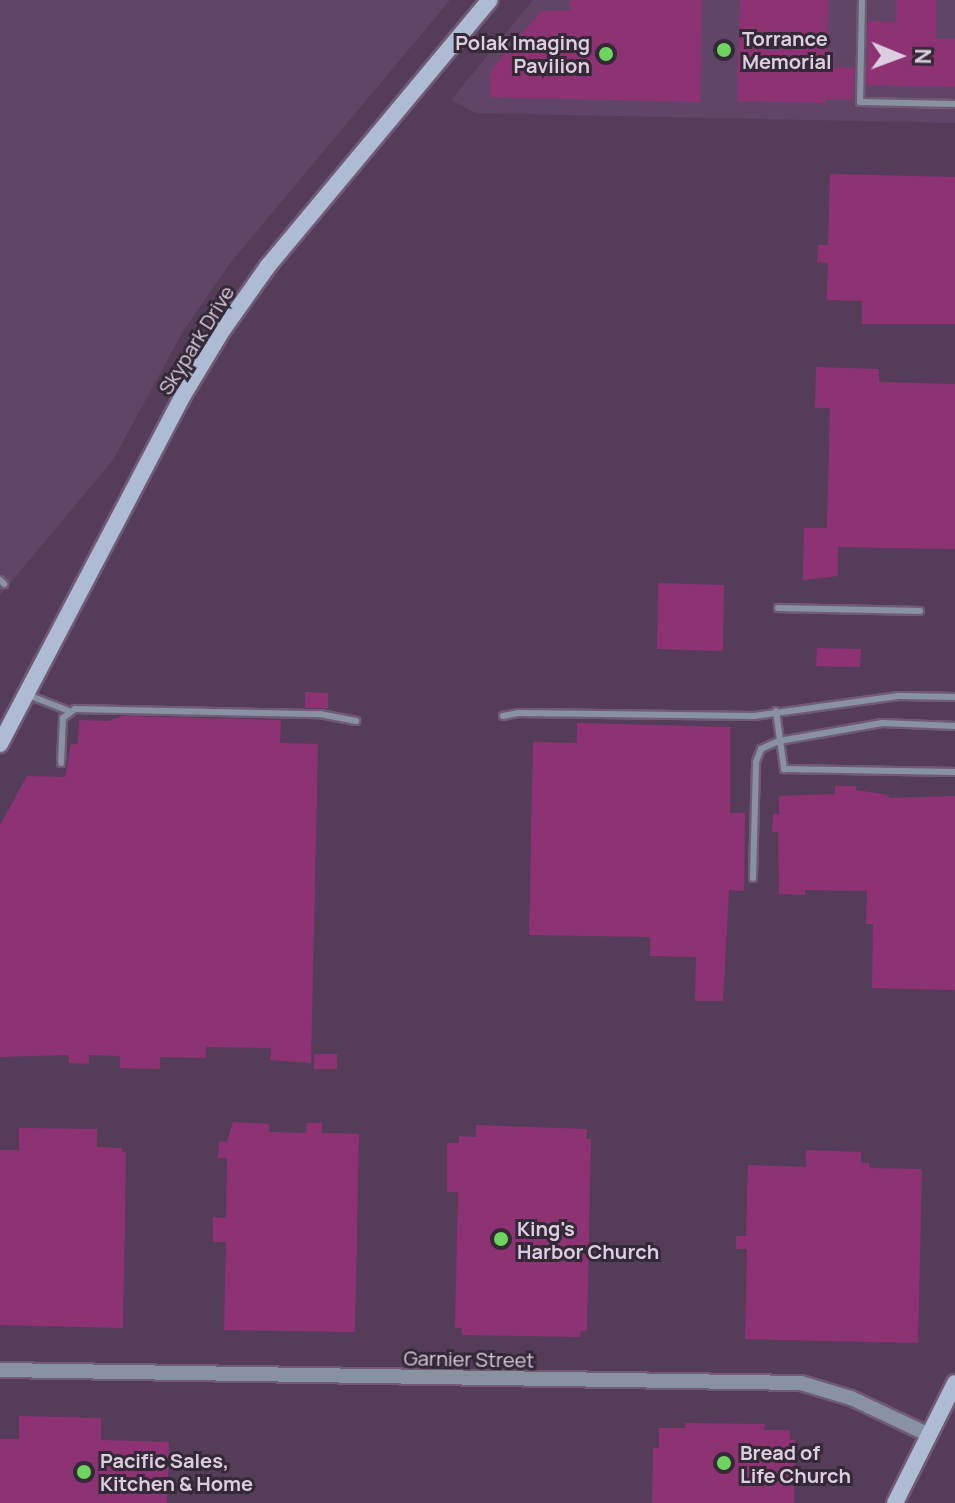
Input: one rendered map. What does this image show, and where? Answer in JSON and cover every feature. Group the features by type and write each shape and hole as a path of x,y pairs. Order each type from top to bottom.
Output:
{"main road":[{"name":"Skypark Drive","path":"0,744 182,397 222,331 268,266 490,0"},
{"path":"895,1503 955,1383"}],"street":[{"name":"Garnier Street","path":"0,1370 801,1383 851,1398 927,1434"}],"lane":[{"path":"862,0 860,102 955,104"},
{"path":"778,608 920,611"},
{"path":"27,694 69,711 320,714 356,721"},
{"path":"503,716 518,713 754,716 899,696 955,697"},
{"path":"61,763 63,718 69,711"},
{"path":"776,711 782,766 788,770 955,772"},
{"path":"753,878 756,762 761,749 779,741 882,723 955,726"}],"shaded area":[{"path":"0,0 450,0 230,263 183,331 113,460 0,595"},
{"name":"Torrance Memorial","path":"533,0 955,0 955,123 476,113 451,100"}],"building":[{"name":"Polak Imaging Pavilion","path":"570,0 702,0 700,102 490,97 491,70 541,11 570,11"},
{"path":"740,0 828,0 827,67 855,68 852,100 826,99 826,103 737,101"},
{"path":"896,0 936,0 936,39 955,39 955,87 866,85 868,21 896,22"},
{"path":"830,174 955,177 955,324 862,324 862,301 827,300 828,263 817,262 818,245 828,245"},
{"path":"816,367 879,369 879,382 955,384 955,549 838,547 838,576 803,580 804,528 827,528 830,408 815,408"},
{"path":"658,583 724,585 723,651 657,649"},
{"path":"817,648 861,649 860,667 816,666"},
{"path":"305,692 328,693 328,708 305,708"},
{"path":"122,716 281,720 280,743 318,744 311,1063 270,1060 271,1048 206,1047 206,1058 160,1057 160,1069 120,1068 120,1056 89,1055 89,1064 69,1063 69,1055 0,1057 0,825 27,776 65,777 71,744 78,744 79,720 109,721"},
{"path":"577,723 730,727 730,813 745,813 744,891 729,890 723,1001 695,1001 696,957 650,956 650,937 529,935 533,742 577,743"},
{"path":"835,786 856,786 856,790 889,795 888,798 955,796 955,990 872,988 873,924 866,924 867,891 805,890 805,895 779,894 778,832 772,832 773,814 779,814 779,796 835,794"},
{"path":"314,1054 337,1054 337,1069 314,1069"},
{"path":"233,1122 269,1124 269,1132 306,1133 307,1123 322,1123 322,1133 359,1134 355,1332 224,1330 226,1242 213,1242 213,1217 226,1218 227,1158 218,1158 219,1141 227,1142"},
{"path":"476,1125 587,1129 586,1139 591,1139 587,1331 581,1331 580,1337 462,1335 462,1328 455,1328 458,1192 447,1192 447,1143 459,1143 459,1136 476,1137"},
{"path":"19,1128 97,1129 97,1147 122,1148 122,1152 126,1152 123,1328 0,1325 0,1150 19,1150"},
{"path":"806,1150 861,1152 861,1163 869,1163 869,1168 922,1169 918,1343 745,1339 747,1249 736,1249 736,1236 746,1236 748,1165 806,1167"},
{"name":"Pacific Sales, Kitchen & Home","path":"19,1416 101,1418 101,1440 169,1442 167,1503 0,1503 0,1439 19,1439"},
{"name":"Bread of Life Church","path":"685,1423 765,1424 764,1430 790,1430 790,1440 795,1440 794,1503 652,1503 653,1448 659,1448 659,1428 685,1428"}],"place":[{"name":"Torrance Memorial","path":"724,50"},
{"name":"Polak Imaging Pavilion","path":"606,54"},
{"name":"King's Harbor Church","path":"501,1239"},
{"name":"Bread of Life Church","path":"724,1463"},
{"name":"Pacific Sales, Kitchen & Home","path":"84,1472"}]}
